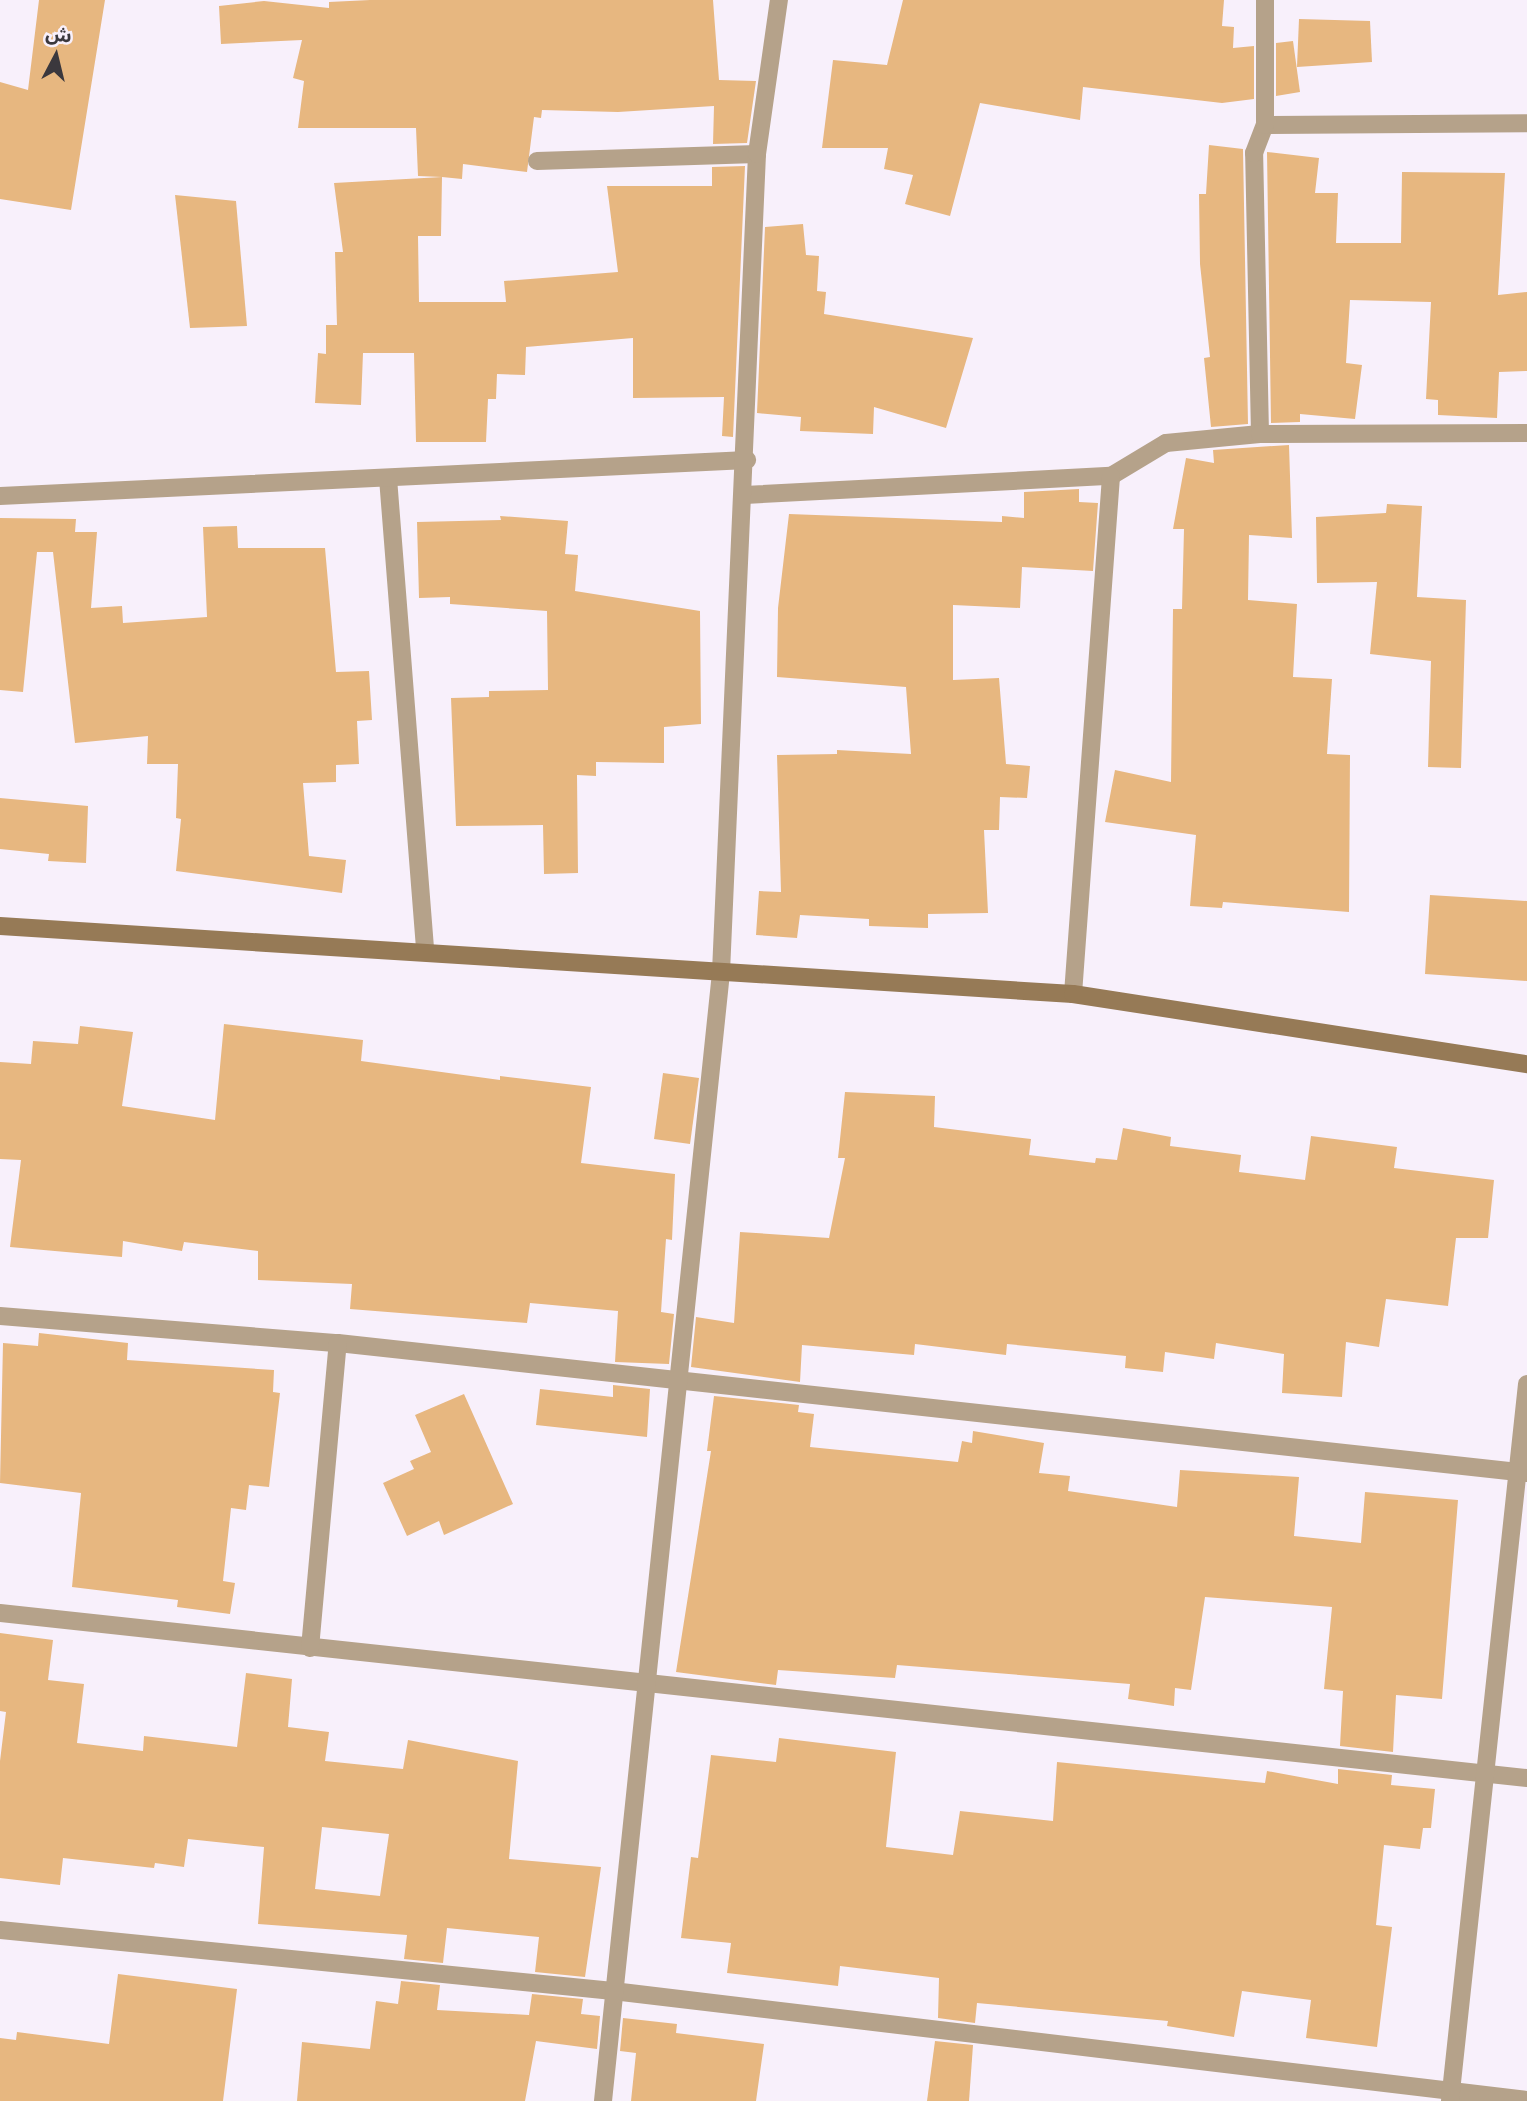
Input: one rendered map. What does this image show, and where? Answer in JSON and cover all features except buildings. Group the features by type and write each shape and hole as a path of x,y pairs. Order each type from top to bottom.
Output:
{"street":[{"path":"603,2101 676,1378 721,972 747,460 757,154 779,0"},
{"path":"1260,434 1254,153 1265,125 1265,0"},
{"path":"1265,125 1527,123"},
{"path":"537,161 757,154"},
{"path":"745,495 1111,476 1166,443 1260,434 1527,433"},
{"path":"0,496 747,460"},
{"path":"1073,993 1111,476"},
{"path":"388,478 425,950"},
{"path":"0,926 425,950 721,972 1073,993 1527,1063"},
{"path":"0,1316 338,1343 1522,1473"},
{"path":"310,1648 338,1343"},
{"path":"1451,2096 1522,1473 1527,1384"},
{"path":"0,1613 646,1685 1527,1778"},
{"path":"0,1930 613,1991 1451,2096 1527,2100"}]}
